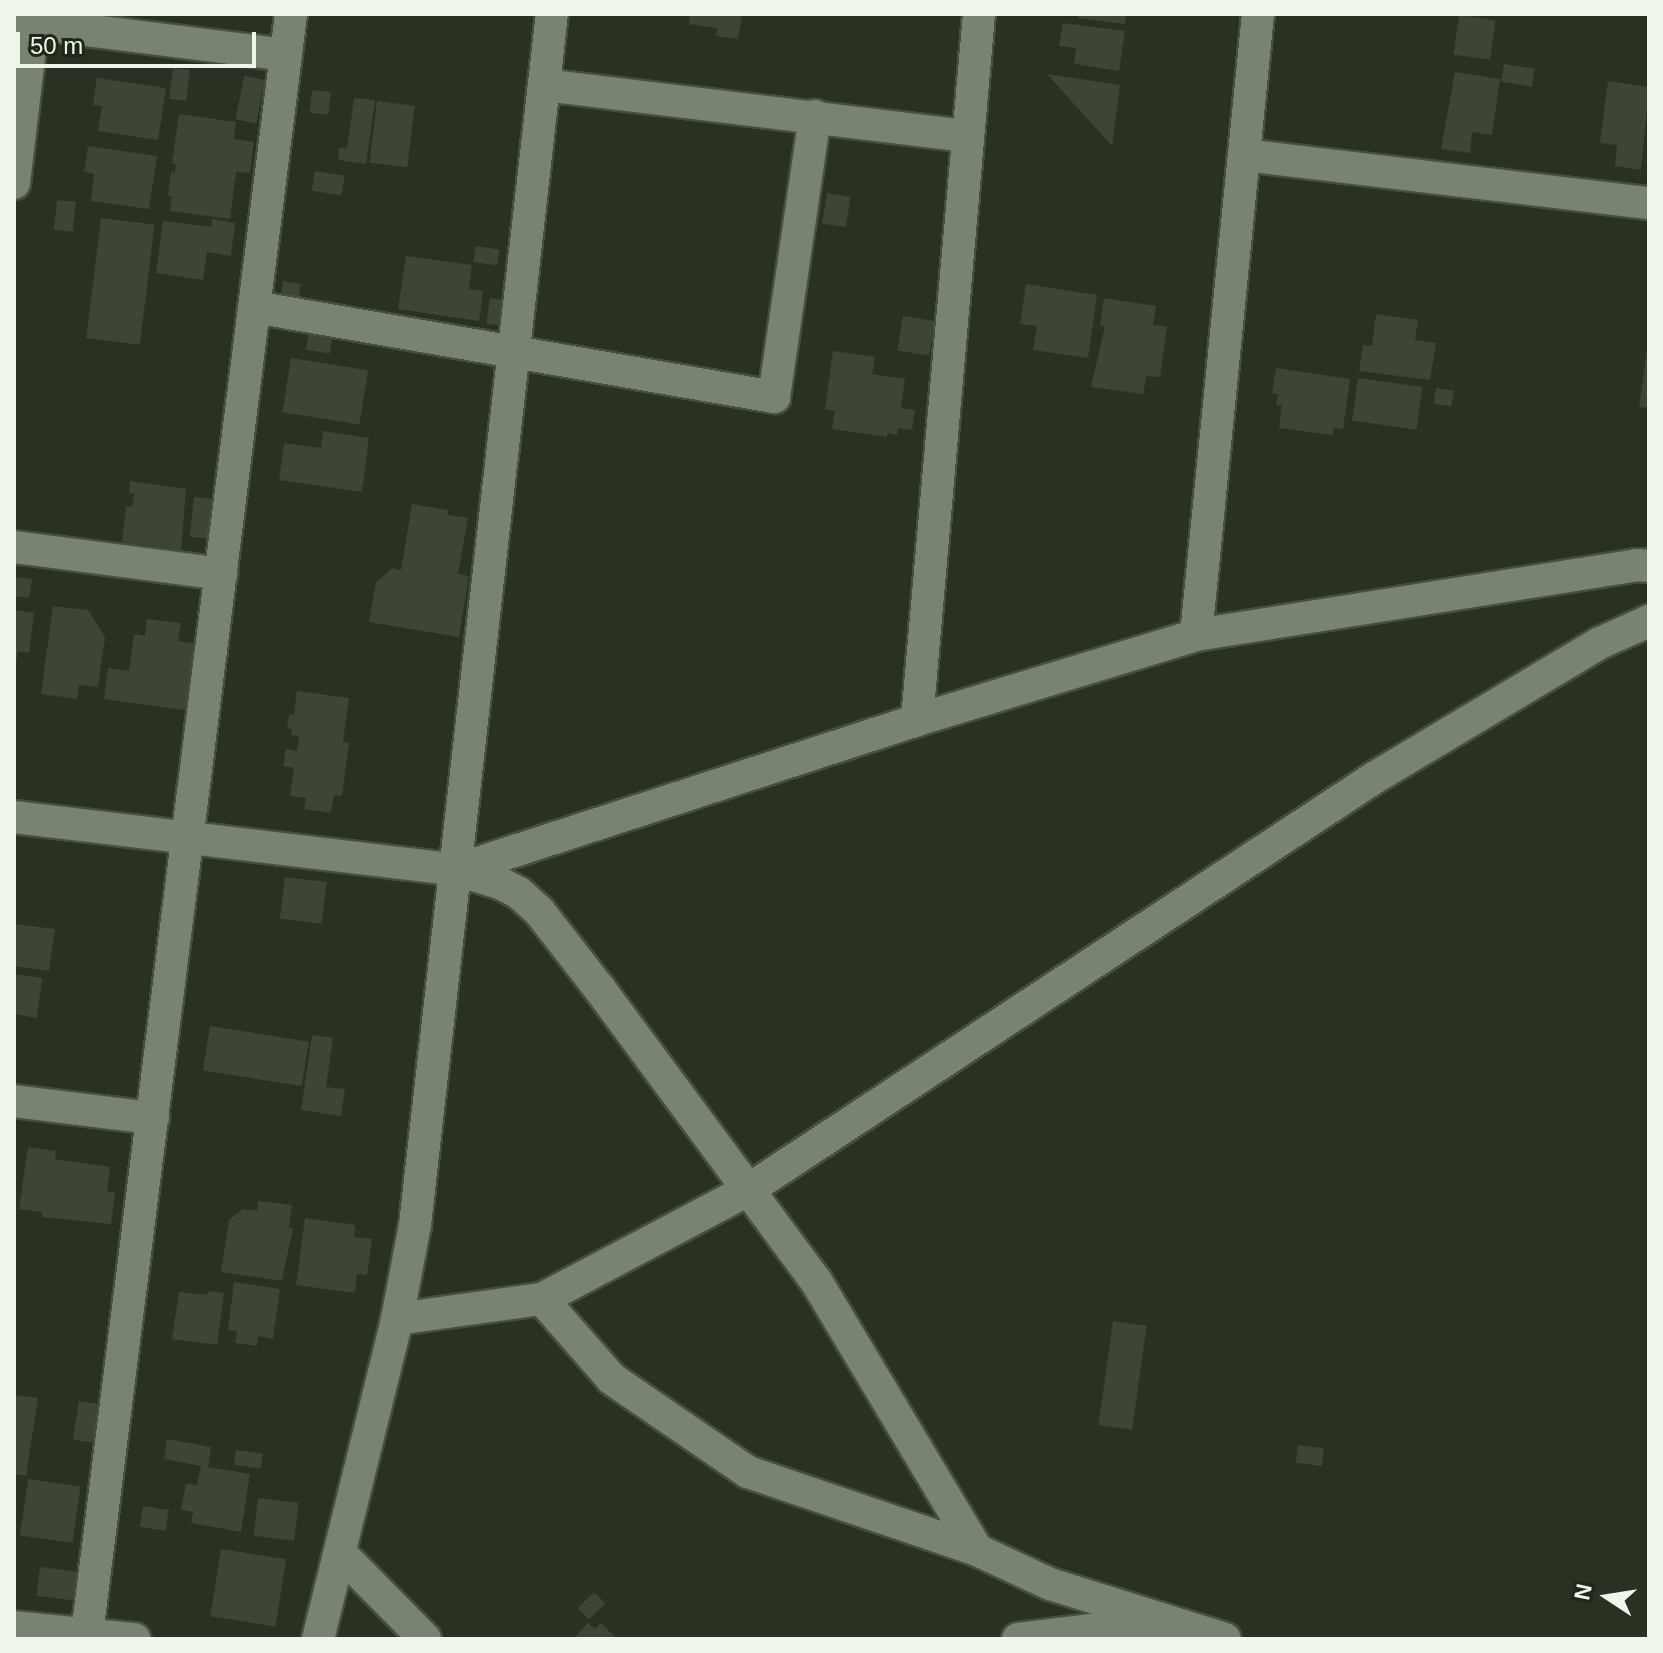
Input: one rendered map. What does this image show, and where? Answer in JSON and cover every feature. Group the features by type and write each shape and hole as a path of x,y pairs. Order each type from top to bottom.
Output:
{"street":[{"path":"87,1634 291,14"},
{"path":"318,1639 342,1555 397,1319 415,1225 552,14"},
{"path":"917,720 979,14"},
{"path":"1196,635 1258,14"},
{"path":"14,183 23,22 286,55"},
{"path":"544,85 968,136"},
{"path":"254,307 774,397 815,116"},
{"path":"1244,155 1649,203"},
{"path":"14,547 221,574"},
{"path":"456,870 917,720 1196,635 1649,566"},
{"path":"397,1319 542,1299 748,1190 1374,778 1600,643 1649,621"},
{"path":"14,817 456,870 500,883 519,893 539,911 816,1281 977,1550"},
{"path":"14,1101 153,1118"},
{"path":"542,1299 612,1379 748,1472 977,1550 1050,1584 1225,1639"},
{"path":"342,1555 425,1639"},
{"path":"14,1627 134,1639"},
{"path":"1018,1639 1091,1630 1202,1639"}],"building":[{"path":"690,14 742,14 738,39 716,36 717,28 689,24"},
{"path":"1079,14 1126,14 1125,24 1078,18"},
{"path":"1459,15 1496,20 1490,60 1453,55"},
{"path":"1063,23 1125,31 1119,71 1074,64 1076,48 1059,46"},
{"path":"1504,64 1535,69 1532,87 1501,82"},
{"path":"173,68 190,70 186,101 169,99"},
{"path":"1455,72 1500,79 1492,135 1472,132 1470,153 1441,149"},
{"path":"1047,74 1120,85 1112,146"},
{"path":"244,76 265,80 256,123 236,119"},
{"path":"97,78 166,88 158,140 98,131 102,106 93,105"},
{"path":"1608,81 1649,87 1641,170 1615,166 1617,145 1600,143"},
{"path":"312,90 331,92 328,115 310,113"},
{"path":"354,98 375,100 366,164 338,160 339,148 347,149"},
{"path":"377,101 415,106 407,167 369,163"},
{"path":"179,114 236,122 234,139 254,142 250,173 236,172 230,219 170,211 172,197 168,196 171,172 175,173 176,164 172,163"},
{"path":"88,146 157,156 149,209 91,201 94,174 84,172"},
{"path":"315,171 345,176 342,195 312,191"},
{"path":"827,193 851,197 846,227 822,224"},
{"path":"57,200 76,202 73,232 54,230"},
{"path":"101,218 155,225 140,345 86,338"},
{"path":"212,219 235,223 231,256 207,252 203,280 156,273 163,221 211,227"},
{"path":"476,246 500,250 497,266 473,262"},
{"path":"406,256 472,265 469,289 483,291 479,321 398,309"},
{"path":"283,281 301,284 298,300 280,297"},
{"path":"1026,284 1097,295 1088,358 1033,350 1037,326 1020,324"},
{"path":"490,298 505,300 501,326 486,324"},
{"path":"1104,298 1156,306 1153,325 1167,327 1160,377 1146,376 1143,394 1091,387 1105,326 1100,326"},
{"path":"1376,314 1418,320 1415,340 1436,343 1430,380 1359,371 1363,345 1372,346"},
{"path":"903,316 935,321 929,356 898,351"},
{"path":"310,324 334,328 330,353 306,350"},
{"path":"1649,350 1649,408 1639,407"},
{"path":"833,351 875,357 872,374 905,379 901,408 915,410 912,430 898,428 897,435 887,433 887,437 832,429 835,411 825,409"},
{"path":"291,358 368,370 359,425 282,412"},
{"path":"1276,368 1350,379 1343,429 1334,428 1333,435 1279,428 1282,405 1276,405 1278,394 1272,393"},
{"path":"1358,378 1422,387 1416,430 1352,421"},
{"path":"1436,388 1454,391 1451,407 1433,404"},
{"path":"323,431 369,438 362,492 279,480 284,443 321,448"},
{"path":"130,481 186,489 181,550 122,542 126,506 132,507 134,494 129,493"},
{"path":"194,497 213,499 209,539 190,537"},
{"path":"412,504 448,510 448,515 468,518 458,574 469,576 459,637 369,622 376,583 392,568 401,570"},
{"path":"14,577 32,579 29,598 14,596"},
{"path":"53,606 88,610 105,637 98,687 79,685 77,699 41,694"},
{"path":"14,610 34,613 29,653 18,651 16,664"},
{"path":"147,619 181,623 178,641 200,644 190,711 104,699 108,668 129,671 134,634 145,636"},
{"path":"297,691 349,698 343,742 349,743 342,796 334,795 331,813 304,809 306,798 290,796 294,768 283,766 286,749 297,751 299,736 291,735 292,729 287,728 289,714 294,715"},
{"path":"285,877 327,882 322,924 280,919"},
{"path":"14,924 55,929 49,971 14,966"},
{"path":"14,974 42,978 37,1018 14,1014"},
{"path":"210,1026 309,1042 302,1086 203,1070"},
{"path":"312,1035 333,1038 326,1087 345,1089 341,1116 301,1110"},
{"path":"28,1147 56,1151 55,1159 110,1167 107,1191 115,1193 111,1224 42,1217 42,1212 19,1209"},
{"path":"258,1201 292,1205 289,1228 293,1228 282,1281 221,1272 229,1220 243,1209 257,1211"},
{"path":"305,1218 355,1225 354,1237 372,1239 367,1275 357,1274 355,1293 296,1285"},
{"path":"234,1282 280,1289 273,1339 258,1336 257,1346 235,1343 237,1331 228,1330"},
{"path":"208,1291 224,1293 217,1345 172,1339 179,1292 207,1295"},
{"path":"1113,1321 1147,1326 1132,1430 1098,1425"},
{"path":"14,1395 38,1398 26,1476 14,1474"},
{"path":"79,1401 112,1406 105,1445 73,1440"},
{"path":"167,1439 211,1447 208,1467 250,1474 241,1532 191,1523 193,1512 181,1510 186,1484 197,1485 201,1466 164,1459"},
{"path":"1298,1445 1324,1448 1322,1466 1296,1463"},
{"path":"236,1450 263,1454 261,1469 234,1465"},
{"path":"28,1479 80,1486 73,1543 20,1535"},
{"path":"258,1498 299,1503 294,1541 253,1536"},
{"path":"143,1506 169,1510 165,1531 140,1527"},
{"path":"221,1549 286,1559 276,1626 210,1616"},
{"path":"40,1567 86,1573 82,1601 36,1596"},
{"path":"594,1592 605,1603 589,1620 578,1608"},
{"path":"588,1623 595,1629 601,1623 617,1639 573,1639"}]}
